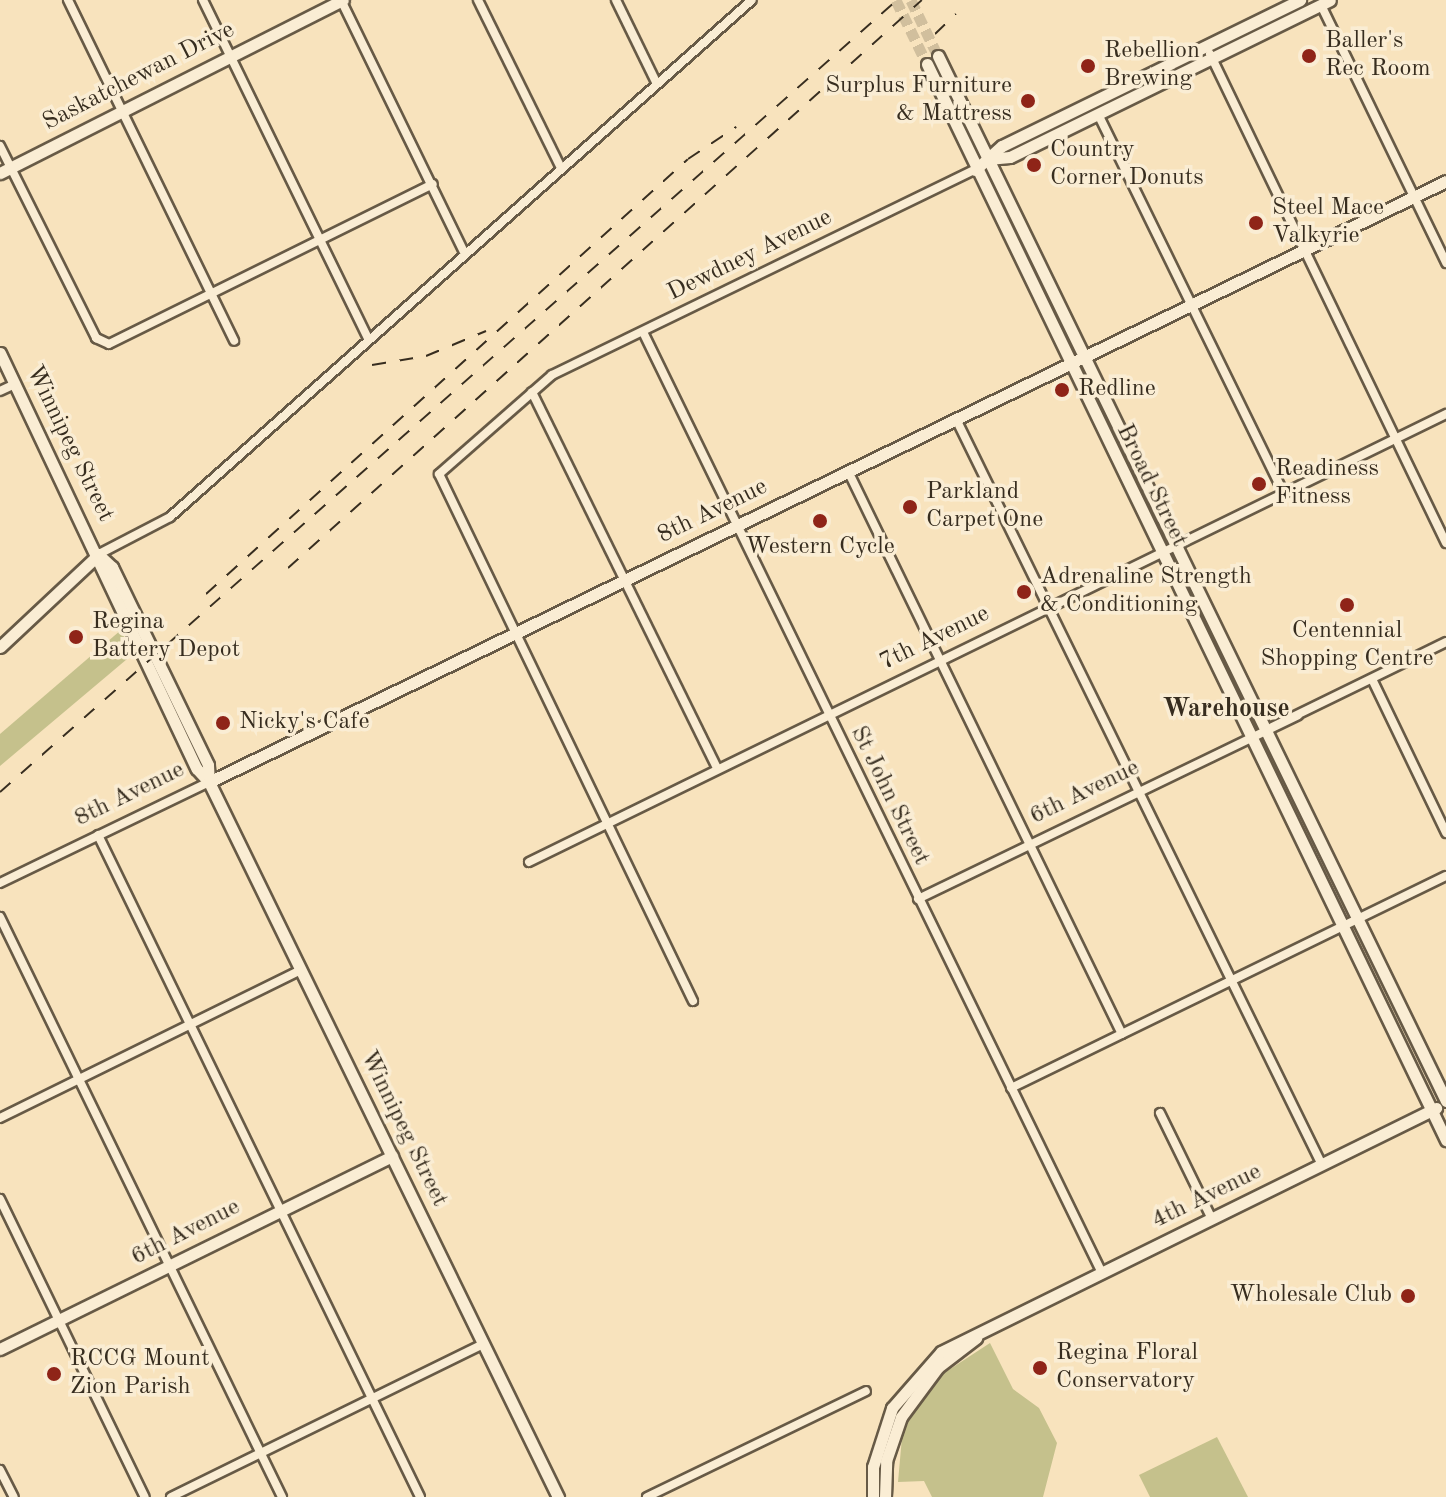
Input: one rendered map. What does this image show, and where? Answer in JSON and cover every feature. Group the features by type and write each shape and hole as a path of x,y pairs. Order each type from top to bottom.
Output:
{"main road":[{"name":"Saskatchewan Drive","path":"5,170 122,108 342,0"},
{"name":"Dewdney Avenue","path":"975,170 1002,146 1300,0"},
{"name":"Dewdney Avenue","path":"988,159 1010,157 1326,2"},
{"name":"Broad Street","path":"938,56 1175,545 1268,729 1356,919 1446,1102"},
{"name":"Broad Street","path":"927,64 1067,365 1446,1140"},
{"name":"8th Avenue","path":"209,782 1446,181"},
{"name":"Winnipeg Street","path":"0,353 99,554 183,741 209,782 558,1497"},
{"path":"0,647 99,554"},
{"name":"4th Avenue","path":"987,1331 1446,1102"},
{"name":"6th Avenue","path":"0,1349 392,1156"},
{"path":"873,1497 879,1440 908,1385 941,1352 987,1331"},
{"path":"885,1497 886,1461 901,1417 938,1367 987,1331"}],"street":[{"path":"68,0 234,341"},
{"path":"203,0 369,340"},
{"path":"342,0 465,254"},
{"path":"478,0 561,168"},
{"path":"616,0 657,84"},
{"path":"99,554 170,517 752,0"},
{"path":"1326,2 1446,263"},
{"path":"1206,46 1446,543"},
{"path":"1098,114 1284,493"},
{"path":"0,146 5,170 96,338 109,344 433,184"},
{"name":"Dewdney Avenue","path":"514,634 439,474 552,375 644,334 975,170"},
{"name":"St John Street","path":"644,334 734,527 1102,1273"},
{"path":"0,391 15,384"},
{"path":"532,392 717,768"},
{"name":"7th Avenue","path":"529,862 1446,414"},
{"path":"956,419 1322,1165"},
{"path":"848,471 1122,1034"},
{"path":"514,634 693,1001"},
{"name":"6th Avenue","path":"918,899 1446,642"},
{"path":"1372,679 1446,833"},
{"name":"8th Avenue","path":"0,883 209,782"},
{"path":"98,835 420,1497"},
{"path":"1011,1088 1446,876"},
{"path":"0,917 282,1497"},
{"path":"0,1118 301,970"},
{"path":"1160,1113 1212,1219"},
{"path":"0,1199 145,1497"},
{"path":"171,1497 484,1344"},
{"path":"647,1497 866,1391"},
{"path":"0,1470 14,1497"}],"shaded area":[{"path":"121,630 133,654 0,766 0,734"},
{"path":"990,1343 1013,1389 1039,1408 1057,1443 1043,1497 932,1497 924,1481 898,1482 902,1437 915,1406 941,1375"},
{"path":"1217,1437 1248,1497 1150,1497 1139,1475"}],"tunnel":[{"path":"896,0 927,64"},
{"path":"911,0 938,56"}],"railway":[{"path":"0,792 897,0"},
{"path":"288,568 922,0"},
{"path":"935,34 956,14"},
{"path":"206,594 688,159 736,127"},
{"path":"372,365 426,356 486,331"}],"place":[{"name":"Baller's Rec Room","path":"1309,56"},
{"name":"Rebellion Brewing","path":"1088,66"},
{"name":"Surplus Furniture & Mattress","path":"1028,101"},
{"name":"Country Corner Donuts","path":"1034,165"},
{"name":"Steel Mace Valkyrie","path":"1256,223"},
{"name":"Redline","path":"1062,390"},
{"name":"Readiness Fitness","path":"1259,484"},
{"name":"Parkland Carpet One","path":"910,507"},
{"name":"Western Cycle","path":"820,521"},
{"name":"Adrenaline Strength & Conditioning","path":"1024,592"},
{"name":"Centennial Shopping Centre","path":"1347,605"},
{"name":"Regina Battery Depot","path":"76,637"},
{"name":"Nicky's Cafe","path":"223,723"},
{"name":"Wholesale Club","path":"1408,1296"},
{"name":"Regina Floral Conservatory","path":"1040,1368"},
{"name":"RCCG Mount Zion Parish","path":"54,1374"}],"district":[{"name":"Warehouse","path":"1226,710"}]}
